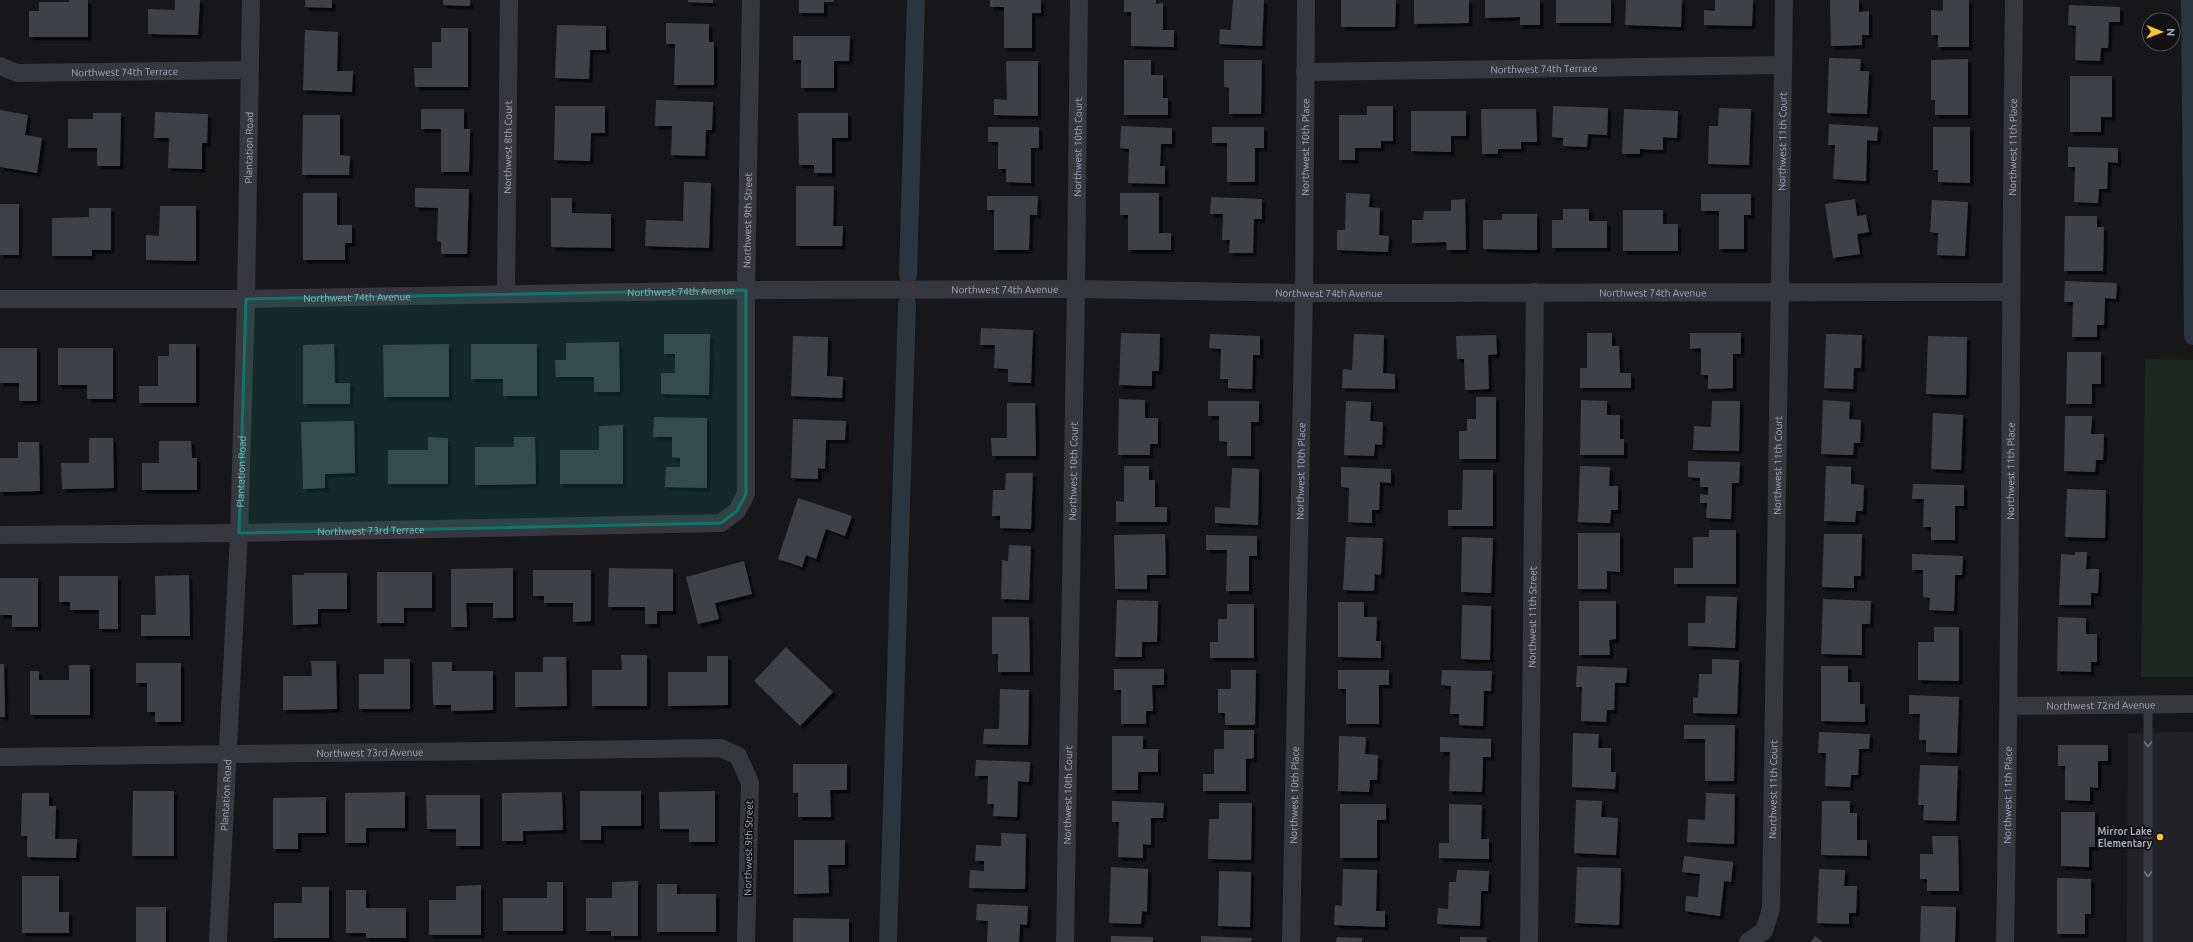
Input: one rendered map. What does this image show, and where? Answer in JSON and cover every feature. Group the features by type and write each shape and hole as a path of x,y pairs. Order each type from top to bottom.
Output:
{"street":[{"name":"Plantation Road","path":"218,942 229,753 239,533 246,299 251,0"},
{"name":"Northwest 8th Court","path":"506,294 510,0"},
{"name":"Northwest 9th Street","path":"738,511 746,494 746,290 751,0"},
{"name":"Northwest 10th Court","path":"1065,942 1076,289 1079,0"},
{"name":"Northwest 10th Place","path":"1291,942 1304,293 1306,0"},
{"name":"Northwest 11th Court","path":"1748,942 1764,931 1771,909 1784,0"},
{"name":"Northwest 11th Place","path":"2005,942 2009,706 2010,292 2014,0"},
{"name":"Northwest 74th Terrace","path":"1306,72 1784,65"},
{"name":"Northwest 74th Terrace","path":"0,66 17,73 250,70"},
{"name":"Northwest 74th Avenue","path":"0,300 246,299 746,290 1076,289 1304,293 2010,292"},
{"name":"Northwest 11th Street","path":"1529,942 1535,292"},
{"name":"Northwest 73rd Terrace","path":"0,535 239,533 721,523 738,511"},
{"name":"Northwest 72nd Avenue","path":"2009,706 2193,704"},
{"name":"Northwest 73rd Avenue","path":"0,757 721,748 738,756"},
{"name":"Northwest 9th Street","path":"738,756 750,783 746,942"}],"lane":[{"path":"2148,704 2148,942"}],"highlighted area":[{"path":"746,290 746,494 737,511 721,523 239,533 246,299"}],"shaded area":[{"path":"2145,359 2193,360 2193,677 2141,677"},
{"name":"Mirror Lake Elementary","path":"2193,732 2193,942 2127,942 2128,733"}],"building":[{"path":"69,0 88,0 88,37 29,37 29,11 39,11 39,2 69,2"},
{"path":"175,0 200,0 198,35 148,34 148,9 175,10"},
{"path":"305,0 332,0 332,8 305,7"},
{"path":"443,0 470,0 470,6 443,5"},
{"path":"688,0 713,0 713,3 688,2"},
{"path":"799,0 834,0 834,2 824,2 824,13 799,13"},
{"path":"990,0 1041,0 1041,13 1032,13 1032,48 1004,48 1004,7 990,7"},
{"path":"1124,0 1156,0 1156,4 1163,3 1163,30 1174,30 1174,47 1131,46 1131,12 1124,12"},
{"path":"1233,0 1264,0 1262,46 1219,44 1220,29 1231,30"},
{"path":"1341,0 1396,0 1395,27 1341,27"},
{"path":"1414,0 1469,0 1469,23 1414,24"},
{"path":"1485,0 1540,0 1540,25 1520,25 1520,17 1485,18"},
{"path":"1556,0 1611,0 1611,23 1556,23"},
{"path":"1626,0 1682,0 1681,27 1625,25"},
{"path":"1715,0 1753,0 1752,26 1704,25 1704,10 1715,11"},
{"path":"1830,0 1859,0 1859,12 1869,11 1869,35 1862,35 1862,45 1831,46"},
{"path":"1943,0 1969,0 1969,47 1938,47 1938,35 1931,35 1931,10 1943,11"},
{"path":"2069,5 2120,7 2120,22 2109,22 2108,48 2101,48 2100,61 2075,60 2076,26 2068,25"},
{"path":"666,23 709,24 709,42 714,42 714,85 674,85 675,44 666,44"},
{"path":"557,25 606,26 606,50 590,50 589,79 555,78"},
{"path":"441,28 468,28 468,87 415,87 414,68 432,68 432,42 441,42"},
{"path":"305,30 338,32 337,71 353,71 352,92 303,90"},
{"path":"793,36 850,36 849,61 834,61 834,88 801,88 801,60 793,60"},
{"path":"1829,58 1861,59 1860,71 1869,71 1867,114 1827,113"},
{"path":"1968,59 1968,115 1935,115 1935,100 1931,100 1931,60"},
{"path":"1124,60 1151,60 1151,75 1163,75 1163,98 1168,98 1168,115 1124,115"},
{"path":"1224,60 1262,60 1261,114 1229,114 1229,88 1224,87"},
{"path":"1006,61 1038,61 1038,116 994,115 994,99 1007,100"},
{"path":"2070,76 2112,76 2112,117 2101,117 2101,132 2070,132"},
{"path":"656,100 713,102 712,130 706,130 705,156 671,155 672,126 655,126"},
{"path":"555,106 605,106 605,133 591,133 590,161 554,160"},
{"path":"1367,106 1393,106 1393,141 1381,141 1381,148 1355,148 1355,160 1339,160 1339,115 1367,115"},
{"path":"1553,106 1608,108 1607,135 1588,134 1587,147 1563,146 1563,138 1552,137"},
{"path":"1719,108 1751,109 1749,165 1708,164 1709,126 1718,126"},
{"path":"421,109 464,109 464,129 470,129 469,172 441,172 441,129 421,129"},
{"path":"1481,109 1536,109 1537,142 1521,142 1521,149 1498,149 1498,154 1482,154"},
{"path":"1624,109 1678,111 1677,138 1663,137 1663,150 1640,149 1640,154 1622,154"},
{"path":"0,110 28,115 25,135 42,138 37,173 0,167"},
{"path":"1411,111 1466,111 1466,136 1451,136 1451,152 1411,151"},
{"path":"155,112 208,114 207,143 202,143 202,169 168,168 169,138 154,138"},
{"path":"93,113 121,113 120,166 97,166 97,148 68,148 68,119 93,119"},
{"path":"798,113 848,113 848,138 832,138 832,173 814,173 814,165 799,165"},
{"path":"303,115 340,115 340,155 350,156 349,175 302,175"},
{"path":"1829,124 1878,127 1877,141 1867,140 1866,181 1833,179 1835,145 1828,145"},
{"path":"1121,126 1172,128 1172,144 1161,144 1160,166 1165,166 1165,184 1128,183 1129,149 1120,148"},
{"path":"988,127 1039,127 1039,148 1031,148 1031,183 1006,182 1006,169 998,169 998,142 988,142"},
{"path":"1212,127 1264,127 1264,148 1255,148 1255,182 1227,182 1227,143 1212,143"},
{"path":"1933,127 1970,127 1970,183 1938,182 1938,170 1933,170"},
{"path":"2068,147 2118,148 2118,163 2108,162 2107,189 2099,189 2098,203 2074,202 2075,167 2068,167"},
{"path":"684,182 711,183 709,248 645,246 646,220 683,221"},
{"path":"796,186 834,186 833,226 843,226 842,246 796,246"},
{"path":"415,188 469,189 467,254 441,254 441,242 437,241 438,208 415,207"},
{"path":"303,193 337,193 337,225 352,225 352,243 345,243 345,260 303,260"},
{"path":"1120,193 1159,193 1159,233 1171,233 1171,250 1128,250 1128,215 1120,215"},
{"path":"1346,193 1370,194 1369,207 1380,208 1379,235 1389,236 1388,252 1337,250 1337,230 1345,230"},
{"path":"1701,194 1751,194 1751,215 1744,215 1744,249 1719,249 1719,211 1701,211"},
{"path":"987,196 1038,196 1037,215 1030,215 1029,250 994,250 994,210 987,210"},
{"path":"1211,197 1262,199 1262,219 1254,219 1253,253 1229,253 1230,240 1222,240 1223,214 1210,214"},
{"path":"551,198 572,198 572,213 611,214 611,248 551,247"},
{"path":"1465,199 1466,250 1447,250 1446,242 1412,243 1412,220 1423,220 1424,211 1451,211 1451,200"},
{"path":"1855,199 1857,216 1866,215 1869,232 1857,234 1860,254 1833,258 1825,204"},
{"path":"1932,200 1968,202 1965,256 1937,255 1938,233 1930,232"},
{"path":"0,204 19,204 19,255 0,255"},
{"path":"160,206 196,206 196,261 146,260 146,235 159,236"},
{"path":"89,208 111,208 111,250 92,250 92,256 52,256 52,218 89,217"},
{"path":"1563,209 1589,209 1589,221 1607,221 1607,248 1552,248 1552,220 1563,220"},
{"path":"1623,210 1663,210 1663,224 1678,224 1678,251 1623,251"},
{"path":"1502,214 1537,214 1537,250 1483,249 1483,220 1502,220"},
{"path":"2065,216 2097,216 2097,227 2104,227 2103,271 2064,271"},
{"path":"2065,281 2117,283 2116,299 2105,298 2104,325 2097,325 2097,337 2072,337 2073,302 2064,302"},
{"path":"981,328 1033,330 1031,383 1008,382 1008,369 994,368 995,345 980,345"},
{"path":"1121,333 1160,334 1159,371 1152,371 1152,386 1119,385"},
{"path":"1587,333 1612,333 1612,346 1619,346 1620,373 1631,373 1631,388 1580,388 1580,368 1587,368"},
{"path":"1690,333 1741,333 1741,354 1733,354 1733,388 1708,389 1708,375 1701,375 1701,348 1690,349"},
{"path":"664,334 710,334 709,395 661,394 661,373 675,373 675,354 664,354"},
{"path":"1210,334 1260,336 1260,355 1253,355 1252,389 1228,388 1228,379 1220,379 1221,349 1209,348"},
{"path":"1354,334 1384,335 1383,373 1395,374 1395,389 1342,388 1343,369 1352,370"},
{"path":"1826,334 1862,335 1861,368 1854,368 1853,389 1824,388"},
{"path":"1496,335 1497,354 1488,355 1489,389 1465,390 1464,359 1457,359 1456,336"},
{"path":"793,336 828,337 827,376 843,377 842,398 791,396"},
{"path":"1928,336 1967,337 1966,395 1926,394"},
{"path":"619,342 620,392 594,392 594,377 556,377 555,360 566,360 566,343"},
{"path":"169,344 196,344 196,403 139,403 139,386 158,386 158,356 169,356"},
{"path":"334,344 335,383 350,383 350,404 303,404 303,345"},
{"path":"449,344 449,397 384,397 383,345"},
{"path":"471,344 537,344 537,396 503,396 503,379 471,379"},
{"path":"0,348 37,348 37,401 19,401 19,383 0,383"},
{"path":"58,348 113,348 113,399 87,399 87,385 58,385"},
{"path":"2067,352 2101,352 2101,384 2092,384 2092,404 2066,404"},
{"path":"1476,397 1496,397 1496,459 1459,459 1459,431 1467,431 1467,419 1476,419"},
{"path":"1119,399 1145,400 1145,418 1158,418 1158,444 1150,444 1150,455 1118,455"},
{"path":"1581,400 1607,401 1607,415 1620,415 1620,439 1624,439 1624,455 1580,455"},
{"path":"1823,400 1850,402 1849,419 1861,420 1860,443 1854,443 1853,455 1821,454"},
{"path":"1208,401 1259,401 1259,422 1251,422 1251,456 1227,456 1227,442 1219,441 1219,416 1208,416"},
{"path":"1346,401 1371,402 1370,421 1383,422 1382,445 1375,444 1374,456 1344,455"},
{"path":"1712,401 1740,401 1739,451 1693,450 1694,426 1711,427"},
{"path":"1007,403 1035,403 1036,456 992,456 991,438 1007,438"},
{"path":"1933,413 1963,415 1961,470 1931,469"},
{"path":"2065,416 2092,416 2091,434 2104,434 2103,460 2096,460 2095,472 2064,471"},
{"path":"654,417 707,418 707,488 665,487 666,467 680,467 680,458 672,457 672,437 653,437"},
{"path":"793,419 846,421 845,440 826,440 825,469 818,468 818,479 791,478"},
{"path":"354,421 355,473 325,474 325,488 303,489 301,422"},
{"path":"623,425 623,484 560,484 560,450 599,450 599,426"},
{"path":"428,437 448,438 448,484 388,484 388,450 428,450"},
{"path":"514,437 535,437 536,484 475,485 475,447 514,447"},
{"path":"89,438 113,438 114,488 62,489 61,463 89,463"},
{"path":"159,441 191,441 192,458 197,458 197,490 142,490 142,463 159,463"},
{"path":"18,442 39,442 40,491 0,492 0,458 18,458"},
{"path":"1688,461 1740,462 1739,483 1732,483 1731,519 1706,518 1707,503 1700,503 1700,494 1708,495 1708,487 1700,487 1700,478 1688,477"},
{"path":"1124,466 1149,466 1149,480 1155,480 1155,507 1167,507 1167,522 1116,522 1116,501 1124,502"},
{"path":"1580,466 1610,467 1609,486 1618,486 1618,510 1611,510 1610,523 1578,522"},
{"path":"1826,466 1851,467 1851,484 1864,485 1863,511 1856,511 1855,522 1824,521"},
{"path":"1341,467 1391,469 1391,483 1380,482 1379,510 1372,510 1372,523 1348,522 1349,488 1341,487"},
{"path":"1232,468 1259,469 1258,525 1215,523 1215,507 1230,508"},
{"path":"1463,470 1493,470 1493,526 1448,526 1448,510 1462,510"},
{"path":"1006,473 1033,473 1031,529 1000,528 1000,516 992,516 993,490 1005,490"},
{"path":"1913,484 1964,485 1964,506 1955,506 1955,540 1931,540 1931,527 1923,527 1924,499 1912,499"},
{"path":"2067,489 2106,490 2105,538 2065,537"},
{"path":"798,498 852,516 845,536 826,529 816,559 806,555 802,567 778,559"},
{"path":"1709,530 1736,530 1736,584 1674,584 1674,568 1693,568 1693,537 1709,537"},
{"path":"1578,533 1620,533 1620,572 1607,571 1607,589 1578,589"},
{"path":"1165,534 1166,575 1147,575 1147,589 1115,589 1114,535"},
{"path":"1824,534 1862,534 1861,576 1854,576 1854,588 1822,587"},
{"path":"1206,535 1257,536 1257,556 1249,556 1249,591 1226,591 1227,550 1206,550"},
{"path":"1346,537 1383,538 1381,575 1375,574 1374,591 1343,590"},
{"path":"1462,537 1493,538 1491,593 1461,592"},
{"path":"1009,545 1031,546 1029,600 1001,599 1002,560 1008,561"},
{"path":"2075,552 2087,552 2086,569 2099,569 2098,593 2091,593 2091,605 2059,605 2061,554 2075,555"},
{"path":"1912,554 1963,556 1962,575 1955,575 1954,611 1929,610 1930,598 1923,597 1923,570 1912,570"},
{"path":"744,561 752,594 715,603 719,619 698,624 686,577"},
{"path":"513,568 513,618 493,618 493,603 466,603 467,627 451,627 451,569"},
{"path":"609,568 673,569 673,611 657,611 657,624 645,624 645,607 608,607"},
{"path":"533,570 591,570 591,621 573,622 573,603 544,603 544,596 533,596"},
{"path":"377,572 432,572 432,608 404,608 404,623 377,623"},
{"path":"304,573 347,573 347,609 318,609 318,624 293,625 292,575 304,575"},
{"path":"189,575 190,636 141,636 141,615 156,615 155,576"},
{"path":"59,576 118,576 118,629 99,629 99,610 70,610 70,602 59,602"},
{"path":"0,578 38,578 38,627 12,627 12,615 0,615"},
{"path":"1706,596 1737,597 1735,648 1688,646 1688,623 1705,623"},
{"path":"1823,599 1871,601 1870,624 1862,624 1862,655 1821,654"},
{"path":"1117,600 1158,601 1157,642 1142,642 1142,657 1115,657"},
{"path":"1579,601 1616,601 1616,639 1609,640 1610,655 1579,655"},
{"path":"1338,602 1364,602 1364,617 1377,617 1376,641 1381,641 1381,658 1338,657"},
{"path":"1227,604 1254,604 1254,658 1210,658 1210,642 1218,642 1218,619 1227,619"},
{"path":"1462,605 1491,606 1490,660 1461,659"},
{"path":"992,617 1029,617 1030,672 998,672 998,654 992,654"},
{"path":"2058,617 2086,618 2086,634 2097,634 2097,662 2091,662 2091,672 2057,671"},
{"path":"1934,627 1959,627 1959,681 1918,680 1918,642 1934,642"},
{"path":"786,647 833,692 800,726 754,681"},
{"path":"621,655 647,655 647,706 592,706 592,670 622,670"},
{"path":"707,656 728,656 728,705 668,706 668,672 707,672"},
{"path":"543,657 566,657 567,706 515,707 515,672 543,672"},
{"path":"384,659 410,659 410,709 359,709 359,674 384,674"},
{"path":"1712,659 1739,660 1737,714 1693,713 1693,697 1698,698 1699,674 1712,674"},
{"path":"311,661 336,661 337,709 283,710 283,676 312,676"},
{"path":"432,662 452,662 452,671 493,671 493,710 451,711 451,705 433,705"},
{"path":"136,663 181,663 181,722 155,722 155,712 147,712 147,683 136,683"},
{"path":"0,664 4,664 5,717 0,717"},
{"path":"69,665 90,665 90,715 30,715 30,671 39,671 39,680 69,680"},
{"path":"1577,666 1627,668 1626,683 1615,683 1614,710 1607,710 1606,722 1581,721 1582,687 1576,687"},
{"path":"1821,666 1848,666 1848,682 1860,682 1860,704 1865,704 1865,722 1821,721"},
{"path":"1114,669 1164,669 1164,685 1152,685 1153,711 1146,711 1146,724 1121,724 1121,690 1114,690"},
{"path":"1231,670 1256,670 1255,725 1225,725 1225,713 1218,713 1218,689 1231,689"},
{"path":"1338,670 1389,670 1389,685 1379,685 1379,724 1346,724 1346,689 1338,689"},
{"path":"1442,670 1492,671 1491,691 1484,691 1483,726 1459,725 1459,714 1450,714 1451,686 1441,685"},
{"path":"1000,689 1029,690 1028,745 983,744 984,729 999,729"},
{"path":"1909,695 1959,697 1957,753 1926,752 1926,740 1919,740 1920,714 1909,714"},
{"path":"1684,725 1735,725 1734,781 1705,781 1705,739 1684,739"},
{"path":"1224,730 1254,730 1254,758 1246,759 1246,791 1203,791 1203,774 1214,774 1214,749 1224,749"},
{"path":"1819,732 1870,734 1869,749 1859,749 1858,775 1851,775 1850,787 1825,786 1826,753 1818,753"},
{"path":"1573,733 1599,734 1598,748 1611,748 1611,772 1616,772 1615,789 1572,787"},
{"path":"1112,736 1143,736 1143,749 1158,749 1158,772 1138,772 1138,790 1112,790"},
{"path":"1339,736 1366,737 1365,754 1378,755 1377,780 1370,780 1369,792 1338,791"},
{"path":"1440,737 1491,739 1491,757 1483,757 1482,792 1449,791 1450,752 1440,752"},
{"path":"2058,745 2108,745 2108,761 2098,761 2098,788 2090,787 2090,801 2065,800 2065,766 2058,766"},
{"path":"976,760 1030,762 1029,782 1018,781 1017,817 993,816 994,804 987,804 988,776 975,776"},
{"path":"793,764 847,764 847,790 830,790 831,817 798,817 798,793 793,793"},
{"path":"1920,765 1958,766 1956,821 1923,820 1924,805 1918,805"},
{"path":"133,791 174,791 174,856 132,856"},
{"path":"580,791 641,791 641,826 601,826 601,840 580,840"},
{"path":"715,791 715,842 689,842 689,829 660,829 659,792"},
{"path":"405,792 405,828 366,828 366,843 345,843 345,793"},
{"path":"562,792 563,830 523,831 523,841 502,841 502,793"},
{"path":"22,793 49,793 49,806 56,806 55,839 77,839 76,858 27,857 27,836 21,836"},
{"path":"1706,793 1735,794 1734,844 1687,842 1688,819 1705,820"},
{"path":"426,795 480,795 480,846 456,846 456,829 427,829"},
{"path":"326,797 326,833 298,833 298,849 273,849 273,798"},
{"path":"1576,800 1602,801 1601,817 1618,818 1616,855 1574,853"},
{"path":"1112,801 1164,803 1163,818 1151,818 1151,845 1143,844 1143,858 1118,857 1119,822 1112,822"},
{"path":"1822,801 1850,801 1850,813 1857,813 1857,840 1867,840 1867,856 1821,855"},
{"path":"1219,803 1252,803 1251,860 1208,859 1209,819 1219,819"},
{"path":"1340,804 1386,804 1386,820 1377,820 1377,858 1340,858"},
{"path":"1449,804 1482,805 1481,839 1489,839 1489,859 1439,858 1439,843 1449,843"},
{"path":"2061,812 2095,812 2095,847 2089,847 2089,867 2061,866"},
{"path":"1001,833 1026,834 1025,889 969,888 970,870 984,871 984,861 975,861 976,845 1001,846"},
{"path":"1932,836 1958,836 1959,891 1927,891 1927,879 1920,879 1920,854 1933,854"},
{"path":"794,840 845,840 845,865 828,865 829,893 794,894"},
{"path":"1684,856 1733,862 1731,882 1724,881 1720,916 1685,911 1686,896 1698,897 1700,874 1682,872"},
{"path":"1111,867 1148,869 1147,912 1142,911 1141,924 1109,923"},
{"path":"1577,867 1621,868 1619,925 1575,923"},
{"path":"1343,869 1377,870 1376,911 1385,911 1385,927 1334,925 1335,905 1342,906"},
{"path":"1819,869 1845,870 1844,886 1857,886 1856,913 1849,913 1849,924 1817,923"},
{"path":"1457,870 1489,871 1488,891 1481,891 1480,926 1437,924 1438,908 1448,909 1449,882 1456,882"},
{"path":"1219,871 1251,872 1250,927 1218,926"},
{"path":"22,876 59,876 59,912 69,912 69,933 22,933"},
{"path":"2057,878 2091,879 2091,914 2085,914 2085,934 2057,934"},
{"path":"638,881 638,936 611,936 611,931 586,931 586,898 612,898 612,882"},
{"path":"547,882 563,882 563,931 503,931 503,898 547,898"},
{"path":"657,884 677,884 677,894 716,894 716,932 657,932"},
{"path":"481,885 481,935 429,935 429,900 456,900 456,886"},
{"path":"302,887 329,887 329,938 274,938 274,903 302,903"},
{"path":"346,890 366,890 366,908 406,908 406,938 366,938 366,933 346,933"},
{"path":"977,904 1028,906 1027,925 1020,924 1019,942 987,942 988,921 976,920"},
{"path":"1921,906 1956,907 1955,942 1920,942"},
{"path":"136,907 166,907 166,942 136,942"},
{"path":"793,918 849,919 849,942 793,942"},
{"path":"1111,936 1153,937 1153,942 1111,942"},
{"path":"1201,936 1252,938 1251,942 1201,942"},
{"path":"1815,936 1823,942 1811,942"},
{"path":"1337,937 1362,938 1362,942 1336,942"},
{"path":"1460,937 1487,937 1486,942 1460,942"}],"waterway":[{"path":"908,275 916,0"},
{"path":"2190,0 2193,336"},
{"path":"888,942 907,304"}],"place":[{"name":"Mirror Lake Elementary","path":"2160,837"}]}
